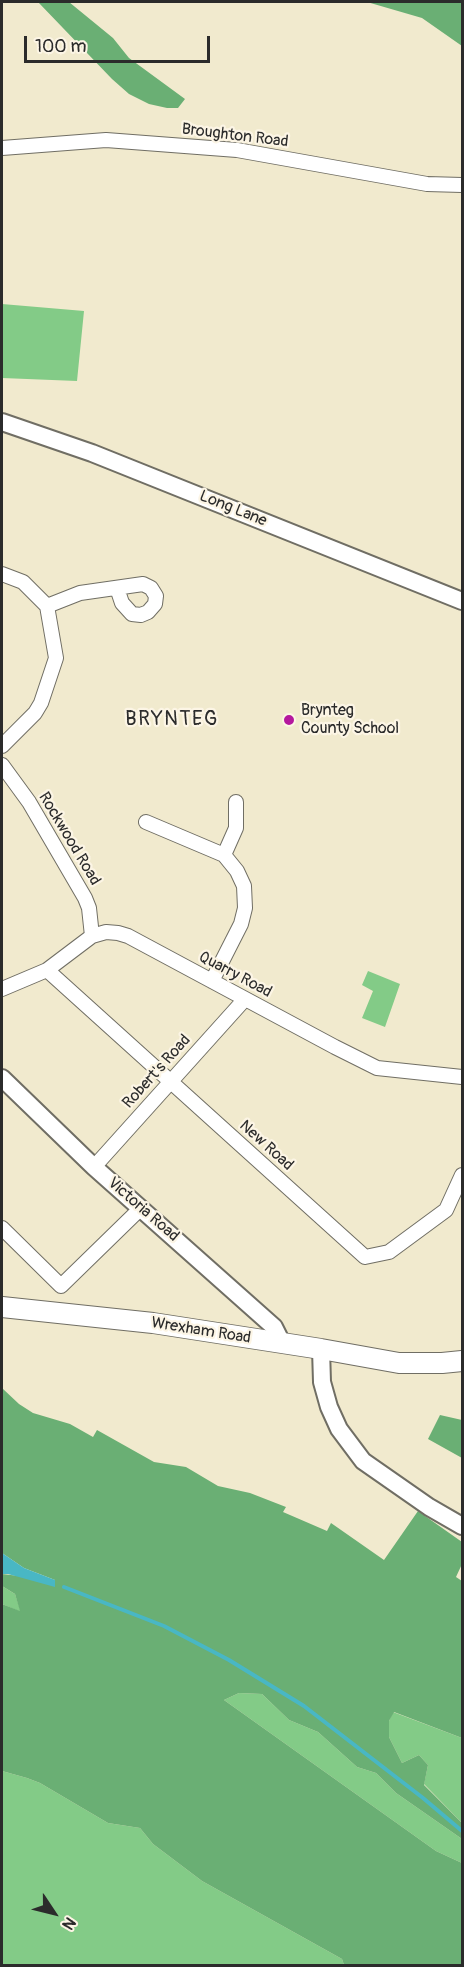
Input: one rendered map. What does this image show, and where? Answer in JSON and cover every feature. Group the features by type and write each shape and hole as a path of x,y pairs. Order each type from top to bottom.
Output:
{"main road":[{"name":"Wrexham Road","path":"2,1307 153,1323 399,1363 462,1361"}],"street":[{"name":"Broughton Road","path":"2,148 106,140 237,150 427,184 462,184"},
{"name":"Long Lane","path":"2,422 92,453 462,602"},
{"path":"2,574 23,582 47,606 56,658 42,703 2,746"},
{"path":"47,606 80,593 117,588"},
{"name":"Rockwood Road","path":"2,765 28,802 85,898 89,908 92,936"},
{"path":"224,855 236,828 236,802"},
{"path":"146,822 224,855 237,871 244,886 245,908 241,924 212,981"},
{"name":"Quarry Road","path":"92,936 106,932 128,936 378,1068 462,1077"},
{"path":"2,989 47,970 92,936"},
{"name":"New Road","path":"47,970 365,1257 390,1252 447,1210 462,1175"},
{"name":"Robert's Road","path":"94,1167 245,999"},
{"name":"Victoria Road","path":"2,1078 94,1167 274,1328 282,1343"},
{"path":"2,1228 61,1286 141,1208"},
{"path":"321,1349 322,1382 329,1407 339,1429 363,1461 429,1507 462,1526"}],"green space":[{"path":"38,2 69,2 113,38 129,58 185,99 178,108 167,108 149,104 129,94"},
{"path":"367,2 462,2 462,46 422,18"},
{"path":"2,304 84,311 77,381 2,378"},
{"path":"368,971 400,984 385,1027 362,1018 373,991 362,985"},
{"path":"2,1388 33,1413 70,1424 93,1437 97,1430 154,1462 186,1467 218,1486 250,1493 286,1507 283,1512 327,1531 331,1523 384,1560 418,1511 462,1542 462,1564 456,1577 462,1581 462,1738 394,1712 389,1721 389,1737 402,1763 419,1755 428,1765 424,1785 462,1823 462,1839 396,1793 376,1773 357,1767 318,1732 289,1720 262,1694 239,1693 224,1700 436,1851 462,1863 462,1965 344,1965 342,1959 202,1881 153,1844 140,1828 108,1823 40,1783 2,1771 2,1604 20,1611 15,1594 2,1586 2,1574 55,1580 24,1568 2,1553"},
{"path":"440,1415 462,1420 462,1458 428,1439"},
{"path":"2,1586 15,1594 21,1612 2,1604"},
{"path":"239,1693 262,1694 289,1720 318,1732 357,1767 376,1773 396,1793 462,1839 462,1863 436,1851 224,1700"},
{"path":"393,1712 462,1738 462,1823 424,1784 428,1765 419,1755 402,1763 389,1737 389,1721"},
{"path":"2,1771 40,1783 108,1823 140,1828 153,1844 202,1881 342,1959 344,1965 2,1965"}],"water":[{"path":"2,1553 24,1568 55,1580 55,1587 2,1574"}],"waterway":[{"path":"64,1587 164,1626 229,1660 304,1706 462,1831"}],"place":[{"name":"Brynteg County School","path":"289,720"}],"district":[{"name":"BRYNTEG","path":"172,720"}]}
